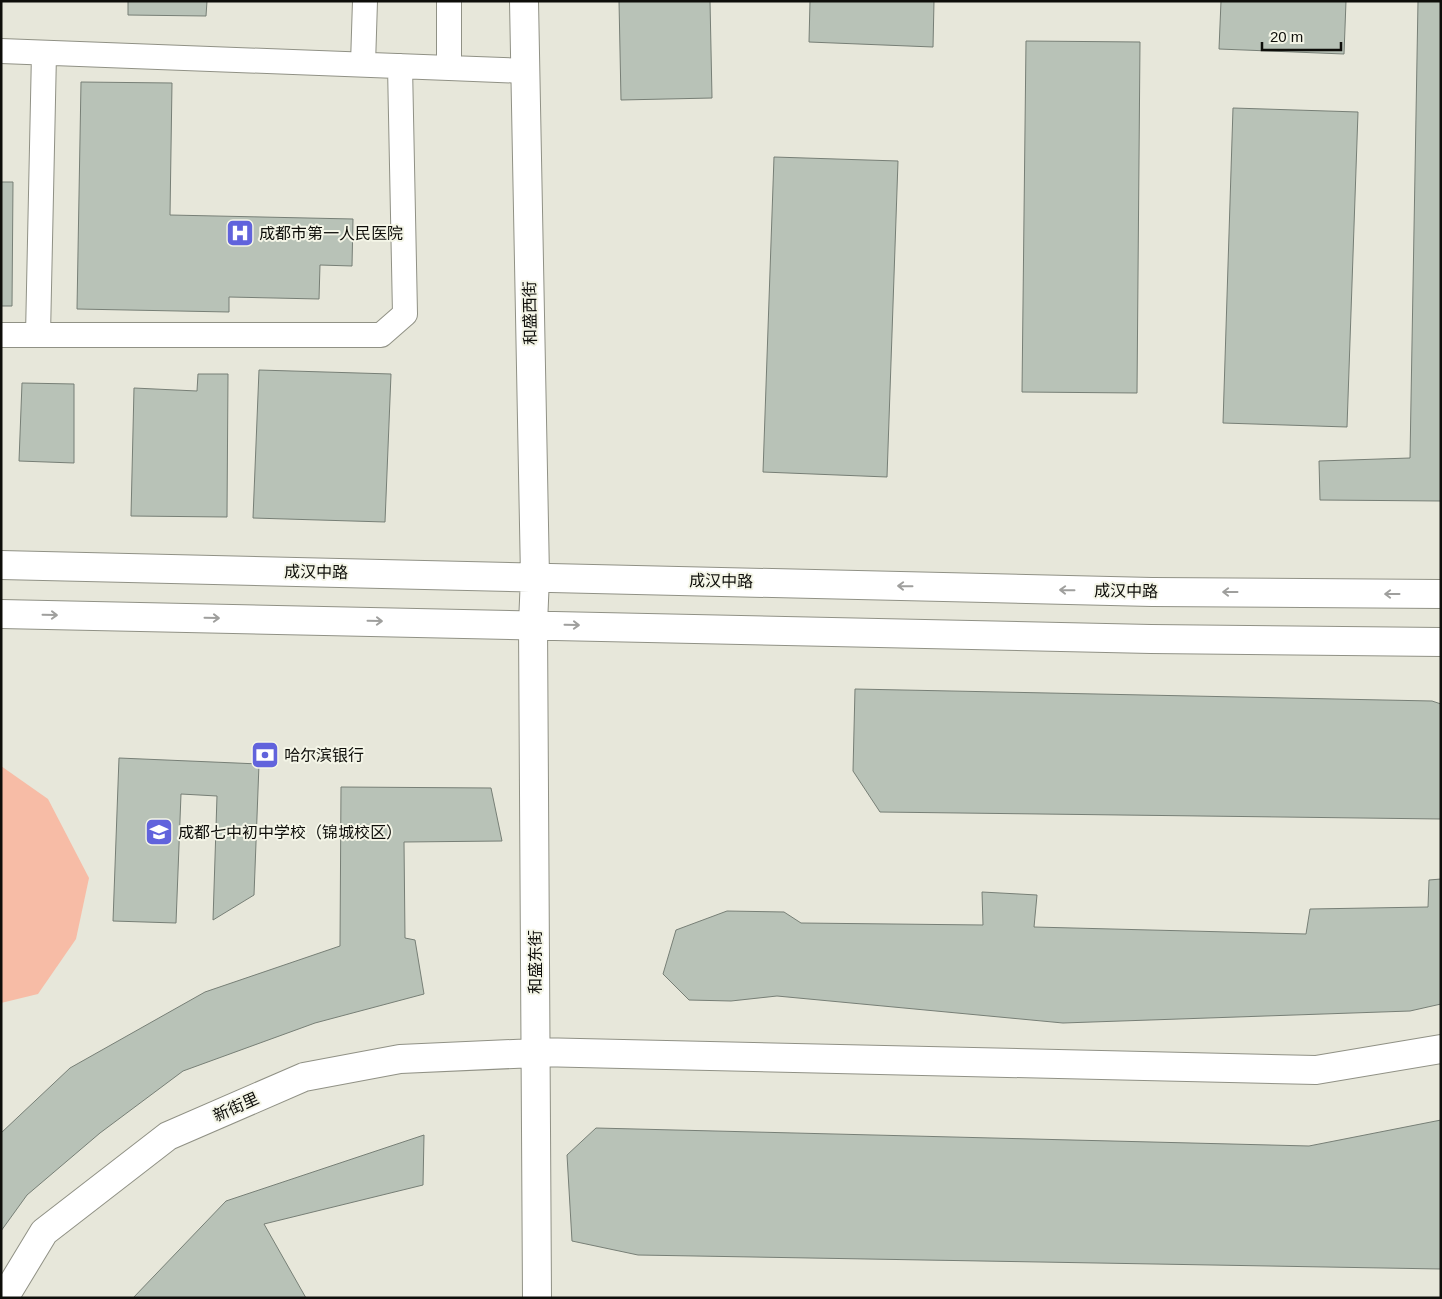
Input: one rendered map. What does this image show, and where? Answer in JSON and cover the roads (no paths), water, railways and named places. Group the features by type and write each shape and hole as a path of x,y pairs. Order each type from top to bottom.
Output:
{"main road":[{"name":"和盛西街","path":"524,1 535,577 533,624"},
{"name":"成汉中路","path":"1,565 1152,592 1441,594"},
{"path":"1,614 533,624 1151,639 1441,642"},
{"name":"和盛东街","path":"533,624 537,1298"},
{"name":"新街里","path":"4,1298 44,1232 168,1136 304,1077 400,1059 536,1053 1316,1070 1441,1048"}],"street":[{"path":"363,64 365,1"},
{"path":"449,1 449,68"},
{"path":"1,51 526,70"},
{"path":"38,335 44,53"},
{"path":"1,336 381,336 405,314 400,66"}],"place":[{"name":"成都市第一人民医院","path":"240,233"},
{"name":"哈尔滨银行","path":"265,755"},
{"name":"成都七中初中学校（锦城校区）","path":"159,832"}]}
